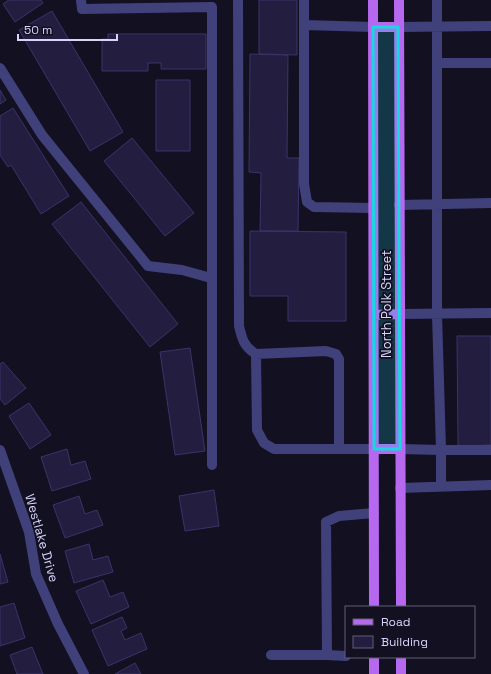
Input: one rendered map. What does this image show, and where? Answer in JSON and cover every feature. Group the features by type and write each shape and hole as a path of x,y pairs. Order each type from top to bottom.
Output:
{"main road":[{"name":"North Polk Street","path":"373,0 374,606"},
{"name":"North Polk Street","path":"399,0 401,606"},
{"path":"373,28 398,27"},
{"path":"374,315 399,314"},
{"path":"374,449 400,449"},
{"path":"374,658 374,674"},
{"path":"401,658 401,674"}],"street":[{"path":"81,0 82,9 212,8 212,464"},
{"path":"238,0 239,326 242,340 248,349 256,354 326,351 336,354 339,359 339,449"},
{"path":"304,0 304,184 307,202 314,207 373,208"},
{"path":"437,0 437,204 441,486"},
{"path":"304,25 373,28"},
{"path":"398,27 491,26"},
{"path":"437,63 491,63"},
{"path":"0,68 42,135 148,266 182,270 211,278"},
{"path":"399,205 491,204"},
{"path":"399,314 491,314"},
{"path":"256,354 257,430 264,444 274,449 374,449"},
{"path":"400,449 491,450"},
{"name":"Westlake Drive","path":"0,450 30,532 36,574 58,624 84,674"},
{"path":"400,488 491,485"},
{"path":"327,655 326,522 339,516 374,514"},
{"path":"271,655 345,656"}],"highlighted area":[{"path":"373,27 398,27 400,449 374,449"}],"building":[{"path":"9,0 41,0 43,3 15,22 3,4"},
{"path":"259,0 297,0 297,55 259,54"},
{"path":"52,11 123,132 90,151 19,30"},
{"path":"108,34 206,34 206,69 161,69 161,63 148,63 148,71 102,71 102,39 108,39"},
{"path":"250,54 288,55 287,158 299,158 298,231 260,231 261,173 249,172"},
{"path":"156,80 190,80 190,151 156,151"},
{"path":"0,90 6,100 0,104"},
{"path":"13,108 69,196 41,214 11,165 8,167 0,155 0,116"},
{"path":"132,138 194,213 165,236 104,161"},
{"path":"81,202 178,324 150,347 52,224"},
{"path":"250,231 346,232 346,321 288,321 288,296 250,296"},
{"path":"457,336 491,336 491,445 458,446"},
{"path":"190,348 205,451 175,455 160,352"},
{"path":"3,362 26,388 5,405 0,399 0,364"},
{"path":"29,403 51,435 30,449 9,416"},
{"path":"67,449 71,465 85,461 91,479 52,491 41,457"},
{"path":"214,490 219,526 185,531 179,496"},
{"path":"79,496 85,514 97,510 103,525 65,538 53,505"},
{"path":"89,544 93,560 108,556 113,572 74,583 65,551"},
{"path":"0,554 8,582 0,584"},
{"path":"103,580 110,597 123,592 129,607 91,624 76,591"},
{"path":"14,603 25,638 0,646 0,607"},
{"path":"122,617 127,628 121,631 125,640 141,633 147,649 108,666 92,630"},
{"path":"32,647 43,674 17,674 10,655"},
{"path":"135,663 141,674 115,674"}]}
